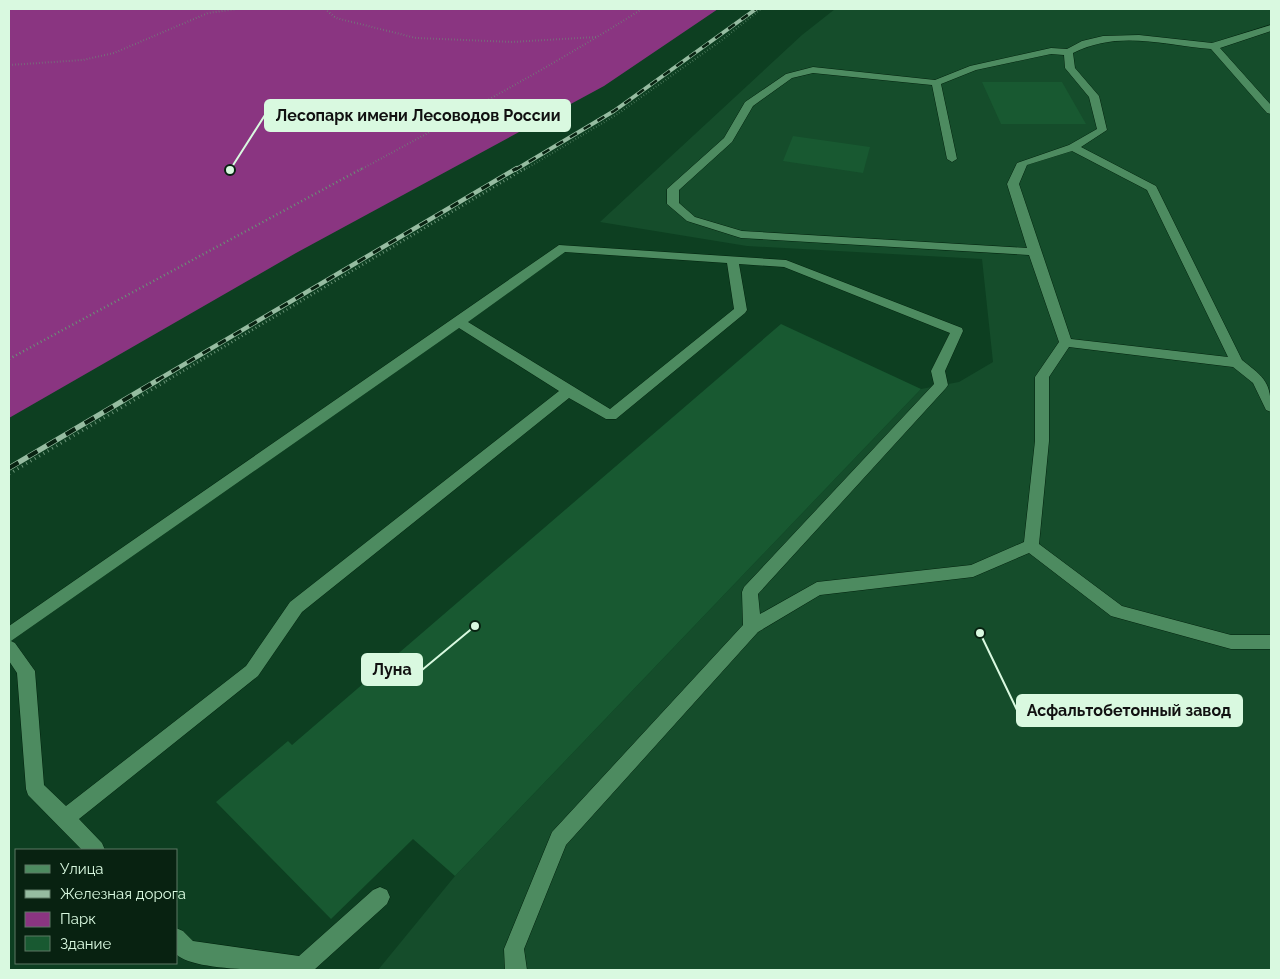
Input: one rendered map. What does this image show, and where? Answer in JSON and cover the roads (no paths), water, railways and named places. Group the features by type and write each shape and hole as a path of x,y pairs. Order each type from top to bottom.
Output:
{"lane":[{"path":"1034,252 741,234 691,219 674,204 673,189 728,140 749,104 789,76 813,70 936,83 974,68 1051,51 1068,52 1084,42 1106,37 1163,39 1214,46 1271,28"},
{"path":"1214,46 1270,109"},
{"path":"1066,342 1034,252 1013,184 1022,163 1074,147 1102,130 1094,96 1070,68 1068,52"},
{"path":"936,83 952,159"},
{"path":"1074,147 1152,188 1236,363"},
{"path":"9,635 563,248 786,264 957,331 938,371 941,385 750,592 752,627"},
{"path":"459,322 611,416 741,310 732,260"},
{"path":"1066,342 1103,349 1188,355 1236,363 1259,380 1271,407"},
{"path":"1031,546 1042,441 1042,376 1066,342"},
{"path":"65,818 252,671 296,607 568,391"},
{"path":"516,970 514,949 559,839 752,627 817,589 973,571 1031,546"},
{"path":"1031,546 1117,611 1231,642 1271,642"},
{"path":"9,648 26,671 35,789 94,849"},
{"path":"178,940 188,951 302,967 380,897"}],"railway":[{"path":"515,170 614,111 756,9"},
{"path":"156,381 517,168"},
{"path":"9,468 158,380"}],"place":[{"name":"Лесопарк имени Лесоводов России","path":"230,170"},
{"name":"Луна","path":"475,626"},
{"name":"Асфальтобетонный завод","path":"980,633"}]}
